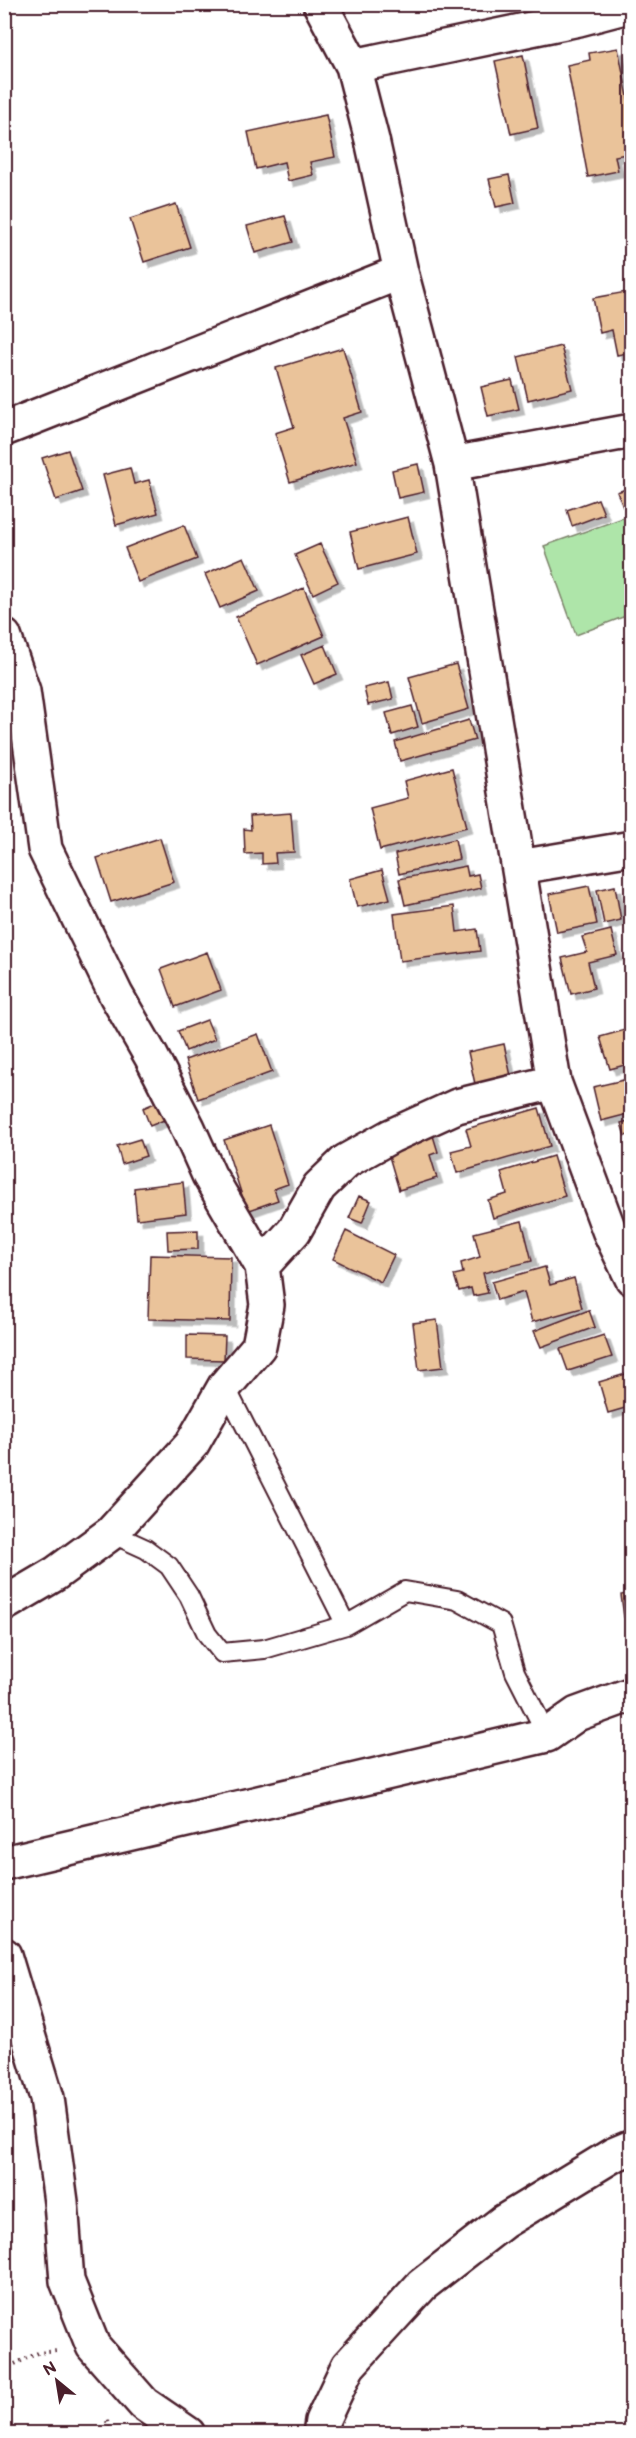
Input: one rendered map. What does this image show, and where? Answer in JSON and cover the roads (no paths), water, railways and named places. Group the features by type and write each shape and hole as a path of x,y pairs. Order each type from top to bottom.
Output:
{"street":[{"path":"320,4 353,66 401,272 452,464 554,1082 620,1227 632,1278"},
{"path":"353,66 579,19 632,5"},
{"path":"4,429 401,272"},
{"path":"452,464 632,430"},
{"path":"4,636 23,691 45,849 116,995 188,1128 208,1175 262,1266 267,1305 259,1346 225,1386 192,1444 111,1533 56,1574 4,1604"},
{"path":"519,867 632,848"},
{"path":"262,1266 294,1231 319,1187 346,1161 391,1136 457,1106 554,1082"},
{"path":"4,1863 547,1735 577,1714 632,1694"},
{"path":"4,1955 47,2098 61,2202 67,2282 93,2346 144,2404 188,2433"},
{"path":"320,2433 321,2421 348,2366 422,2285 503,2222 613,2155 632,2147"}],"lane":[{"path":"225,1386 346,1625"},
{"path":"111,1533 146,1550 169,1566 189,1596 207,1634 222,1653 264,1649 346,1625 405,1591 457,1600 501,1624 515,1672 547,1735"}]}
